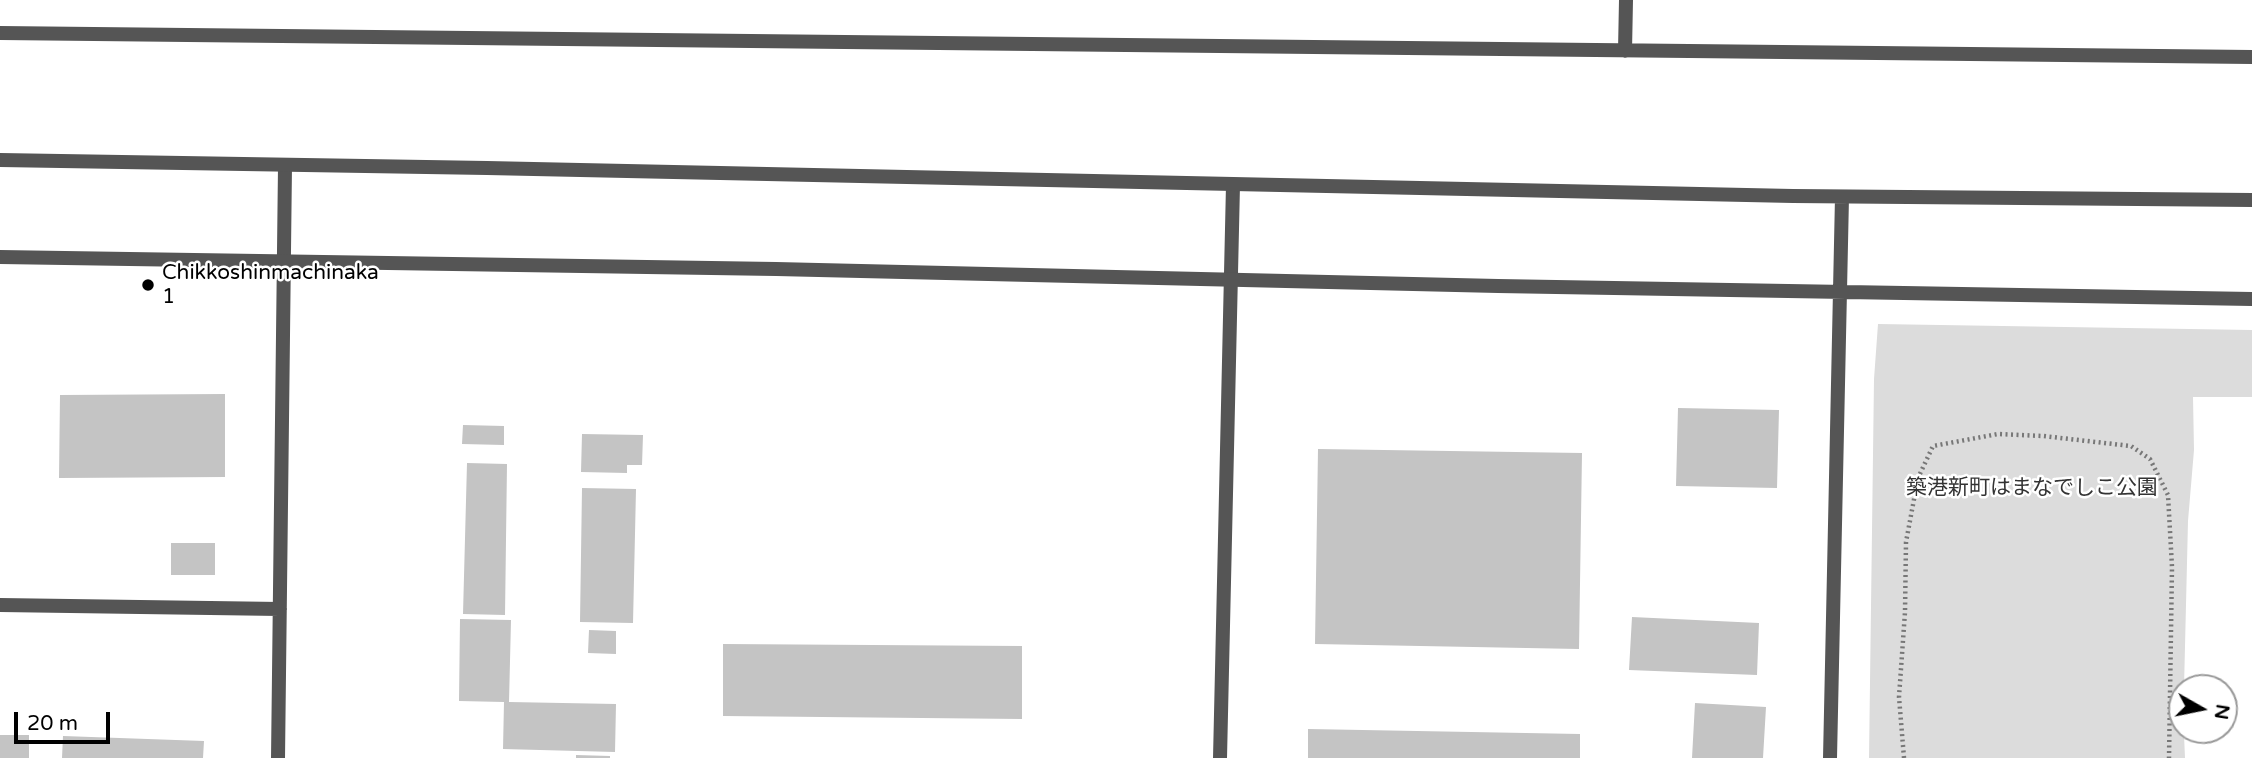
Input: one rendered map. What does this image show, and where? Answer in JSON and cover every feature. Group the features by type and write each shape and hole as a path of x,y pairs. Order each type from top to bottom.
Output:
{"street":[{"path":"1625,51 1626,0"},
{"path":"0,33 2252,57"},
{"path":"0,160 1842,197 2252,200"},
{"path":"278,758 285,166"},
{"path":"1220,758 1233,185"},
{"path":"1830,758 1842,197"},
{"path":"0,257 2252,299"},
{"path":"0,605 279,609"}],"path":[{"path":"1904,758 1899,697 1905,612 1906,542 1918,478 1933,446 1998,434 2131,446 2150,459 2168,495 2172,567 2169,758"}],"green space":[{"name":"築港新町はまなでしこ公園","path":"1878,324 2252,330 2252,397 2193,397 2194,450 2188,521 2184,674 2168,674 2168,744 2184,744 2185,758 1869,758 1874,379"}],"building":[{"path":"225,394 225,477 59,478 60,395"},
{"path":"1678,408 1779,410 1777,488 1676,486"},
{"path":"463,425 504,426 504,445 462,444"},
{"path":"582,434 643,435 642,465 627,465 627,473 581,472"},
{"path":"1318,449 1582,453 1579,649 1315,644"},
{"path":"467,463 507,464 505,615 463,614"},
{"path":"582,488 636,489 633,623 580,622"},
{"path":"171,543 215,543 215,575 171,575"},
{"path":"1632,617 1759,623 1757,675 1629,670"},
{"path":"460,619 511,620 509,702 616,704 615,752 503,749 504,702 459,701"},
{"path":"589,630 616,631 616,654 588,653"},
{"path":"723,644 1022,646 1022,719 723,716"},
{"path":"1695,703 1766,707 1763,758 1692,758"},
{"path":"1308,729 1580,734 1580,758 1308,758"},
{"path":"0,735 29,735 29,758 0,758"},
{"path":"63,736 204,741 203,758 62,758"},
{"path":"576,755 610,756 610,758 576,758"}],"place":[{"name":"Chikkoshinmachinaka 1","path":"148,285"}]}
